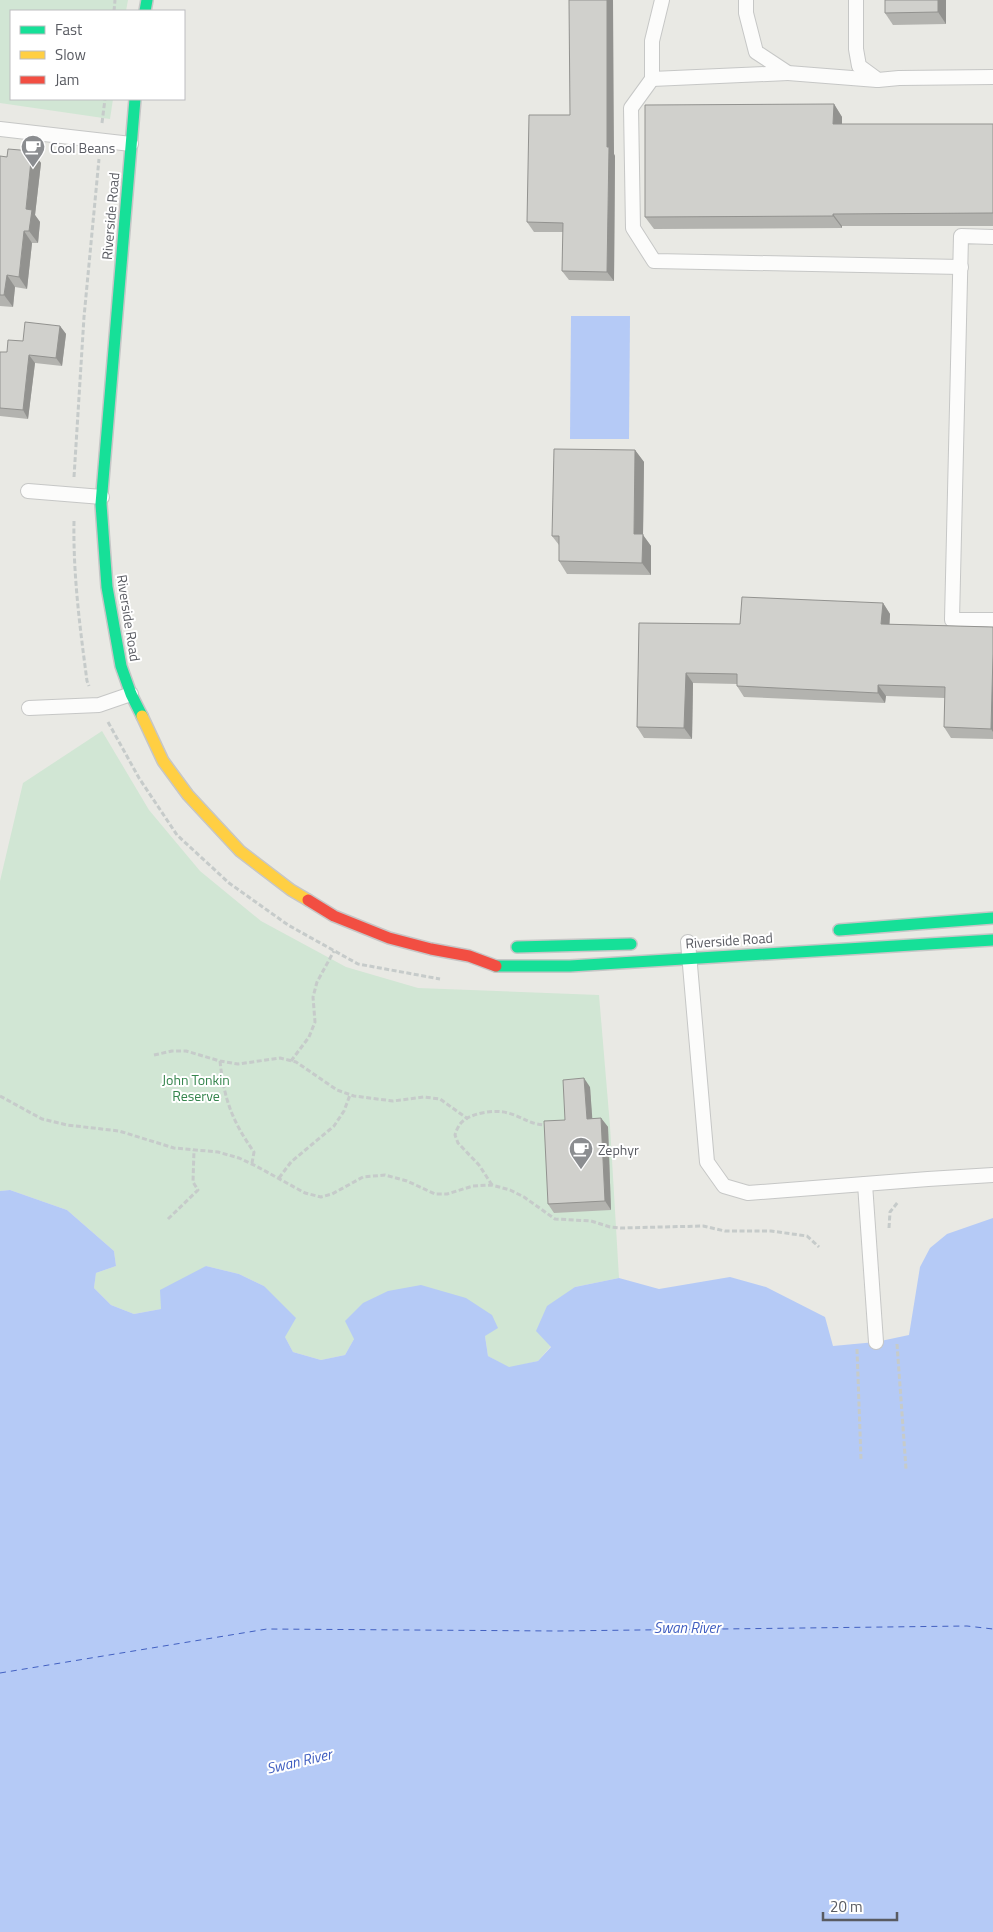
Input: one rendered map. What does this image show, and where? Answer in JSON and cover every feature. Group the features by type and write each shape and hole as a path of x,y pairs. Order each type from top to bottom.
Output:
{"street":[{"name":"Riverside Road","path":"135,100 102,497 107,587 120,666 131,694 163,761 188,795 222,833 260,867 290,890 334,916 389,938 431,949 469,956 496,966 570,966 993,940"},
{"path":"826,931 993,918"},
{"path":"502,947 640,943"},
{"name":"Riverside Road","path":"469,956 486,951"}],"lane":[{"path":"662,0 652,41 652,78 631,108 633,228 654,261 961,266"},
{"path":"746,0 746,13 756,52 788,73"},
{"path":"856,0 856,49 859,66 878,80"},
{"path":"652,78 788,73 878,80 993,77"},
{"path":"0,129 131,144"},
{"path":"993,237 961,236 952,620 993,620"},
{"path":"28,492 102,497"},
{"path":"29,708 99,705 131,694"},
{"path":"688,942 707,1162 724,1186 748,1193 993,1175"},
{"path":"865,1184 876,1342"}],"path":[{"path":"105,100 84,317 74,496 74,550 87,681 117,742 177,835 229,883 288,925 358,964 445,979"},
{"path":"291,1061 309,1037 315,1022 313,998 316,982 334,951"},
{"path":"154,1055 186,1051 238,1064 280,1058 296,1062 337,1090 393,1101 424,1098 440,1099 468,1119"},
{"path":"220,1061 227,1103 237,1125 254,1152 252,1163"},
{"path":"279,1178 291,1162 334,1126 344,1111 350,1094"},
{"path":"0,1096 42,1120 119,1131 174,1148 218,1152 252,1163 305,1193 320,1197 332,1194 363,1178 385,1175 407,1181 435,1194 447,1194 473,1186 492,1185 510,1190 524,1197 555,1219 592,1221 610,1227 621,1228 704,1226 725,1231 779,1232 807,1236 820,1247"},
{"path":"492,1185 478,1165 458,1143 455,1134 460,1123 485,1112 507,1112 536,1125 554,1124"},
{"path":"168,1219 198,1190 192,1182 194,1150"},
{"path":"889,1234 890,1212 897,1202 905,1201"},
{"path":"896,1339 906,1469"},
{"path":"857,1343 861,1459"}],"green space":[{"path":"0,0 128,0 126,10 10,10 10,100 113,100 110,119 0,103"},
{"name":"John Tonkin Reserve","path":"102,731 149,810 200,871 261,921 346,967 418,988 599,995 610,1126 619,1278 575,1287 551,1346 538,1361 509,1368 488,1356 485,1336 354,1339 345,1355 321,1360 293,1352 264,1286 239,1274 206,1266 161,1309 134,1314 111,1305 94,1288 96,1273 116,1266 114,1251 67,1210 10,1190 0,1191 0,881 23,783"}],"water":[{"path":"571,316 630,316 629,439 570,439"},
{"name":"Swan River","path":"10,1190 67,1210 114,1251 116,1266 96,1273 94,1288 111,1305 134,1314 161,1309 160,1290 206,1266 239,1274 264,1286 296,1318 285,1337 293,1352 321,1360 345,1355 354,1339 345,1321 363,1303 388,1291 421,1285 466,1298 492,1315 498,1328 485,1336 488,1356 509,1367 538,1361 551,1347 536,1331 547,1306 575,1287 619,1278 659,1289 730,1277 766,1287 825,1317 833,1346 876,1342 909,1335 920,1267 930,1248 947,1234 993,1218 993,1932 0,1932 0,1191"}],"building":[{"path":"569,0 607,0 607,147 609,147 607,272 562,271 563,223 527,222 529,115 570,115"},
{"path":"885,0 938,0 938,12 885,13"},
{"path":"834,104 833,124 993,124 993,213 645,217 645,105"},
{"path":"8,149 32,151 26,209 32,210 29,231 24,231 19,277 7,275 4,295 0,295 0,156 7,157"},
{"path":"25,322 60,326 56,358 29,355 23,410 0,408 0,352 7,352 8,340 23,341"},
{"path":"554,449 635,450 634,534 643,534 642,563 559,561 559,536 552,536"},
{"path":"742,597 883,603 881,624 993,627 991,729 944,727 945,687 878,685 878,693 737,686 737,674 686,673 684,728 637,727 639,623 740,624"},
{"name":"Zephyr","path":"584,1078 587,1119 601,1118 605,1201 548,1204 544,1121 565,1120 563,1080"}],"ferry route":[{"path":"0,1673 267,1629 557,1631 967,1626 993,1629"}],"traffic: fast":[{"path":"145,10 147,0"},
{"path":"135,100 101,504 107,587 121,666 131,694 142,716"},
{"path":"839,930 993,918"},
{"path":"496,966 570,966 993,940"},
{"path":"517,947 631,944"}],"traffic: slow":[{"path":"142,716 163,761 188,795 240,851 291,890 308,900"}],"traffic: jam":[{"path":"308,900 334,916 389,938 431,949 469,956 496,966"}],"place":[{"name":"Cool Beans","path":"33,168"},
{"name":"Zephyr","path":"581,1170"}]}
